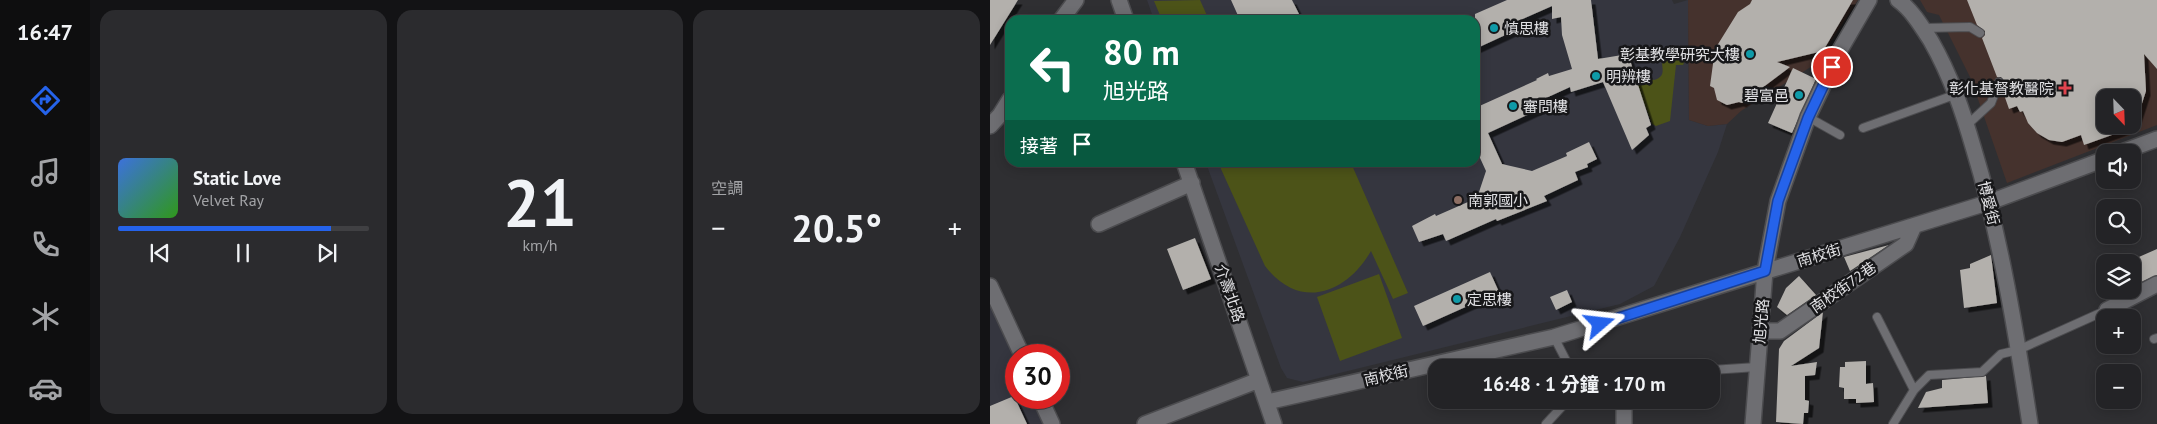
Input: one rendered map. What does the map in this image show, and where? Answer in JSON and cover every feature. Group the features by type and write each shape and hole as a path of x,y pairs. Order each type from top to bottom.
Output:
{"street":[{"path":"1065,15 1076,0"},
{"path":"1119,0 1124,15"},
{"name":"旭光路","path":"1753,424 1765,271 1778,201 1808,118 1840,50 1869,0"},
{"name":"博愛街","path":"1898,0 1923,28 1937,52 1957,94 1967,125 1990,202 2030,424"},
{"path":"990,126 1005,106"},
{"path":"2141,145 2157,139"},
{"name":"南校街","path":"1267,402 1554,337 1990,202 2096,162"},
{"name":"介壽北路","path":"1186,167 1274,424"},
{"path":"1099,224 1192,183"},
{"name":"南校街72巷","path":"1761,331 1780,330 1788,325 1906,244 1914,226"},
{"path":"2109,309 2157,284"},
{"path":"990,286 1017,344"},
{"path":"1145,424 1260,380"},
{"path":"1045,409 1052,424"},
{"path":"1624,409 1624,424"}],"lane":[{"path":"1923,28 1970,27 1980,33"},
{"path":"1967,125 1991,103 2000,82"},
{"path":"1863,128 1957,94"},
{"path":"1808,118 1840,135"},
{"path":"1893,424 1914,390 1929,375 1982,372 2001,354 2018,350 2096,315"},
{"path":"1878,317 1914,390"},
{"path":"1554,337 1565,359"},
{"path":"1720,369 1757,367"},
{"path":"1546,424 1560,409"}],"shaded area":[{"name":"南郭國小","path":"1147,0 1672,0 1674,4 1688,0 1689,120 1708,126 1727,124 1718,152 1680,237 1654,286 1620,304 1303,382 1287,378 1281,368 1207,167 1480,167 1480,15 1152,15"},
{"path":"1688,0 1858,0 1817,63 1741,111 1727,124 1708,126 1689,120"},
{"name":"彰化基督教醫院","path":"1920,0 2157,0 2157,125 2141,131 2141,89 2096,89 2096,134 2134,134 2108,144 2096,144 2096,149 2007,183 1971,79 1939,15 1927,12"},
{"path":"990,298 1011,344 1005,344 1005,409 1039,409 1046,424 990,424"}],"green space":[{"path":"1200,0 1207,15 1160,15 1154,1"},
{"path":"1676,51 1688,53 1683,65 1676,65 1670,121 1656,126 1652,124 1637,84 1640,78 1654,80 1660,77 1662,75 1662,61"},
{"path":"1221,167 1353,167 1408,293 1393,299 1371,251 1361,266 1349,278 1336,287 1322,292 1307,292 1293,289 1279,280 1265,266"},
{"path":"1379,274 1402,338 1340,361 1317,297"}],"building":[{"path":"990,0 1018,0 1009,15 1005,15 1005,21 990,45"},
{"path":"1231,0 1292,0 1300,15 1238,15"},
{"path":"1507,0 1591,0 1598,59 1628,54 1651,125 1646,128 1649,135 1632,150 1603,82 1571,92 1570,87 1546,98 1549,105 1488,133 1502,164 1532,171 1567,156 1566,153 1589,142 1597,159 1587,164 1588,167 1575,172 1578,180 1544,196 1547,201 1497,221 1496,219 1446,241 1443,234 1419,242 1412,226 1435,214 1436,216 1477,198 1486,171 1480,158 1480,106 1537,80 1548,73 1549,76 1572,69 1562,35 1561,17 1552,19 1552,6 1511,24 1514,31 1480,47 1480,15 1475,14"},
{"name":"彰基教學研究大樓","path":"1752,0 1853,0 1823,51 1777,62 1790,67 1742,103 1727,105 1717,100 1714,88 1710,86 1715,49 1738,12 1750,4"},
{"name":"彰化基督教醫院","path":"1967,0 2157,0 2157,69 2144,54 2146,91 2141,106 2141,89 2096,89 2096,134 2115,134 2084,145 2081,135 2062,142 2049,140 2037,133 2028,123 2023,111 2020,112 2017,106 2009,109 2002,89 2004,81 2001,77 1997,77 1982,38 1985,35 1985,31 1977,25"},
{"name":"碧富邑","path":"1793,68 1816,79 1792,133 1768,123"},
{"path":"1195,238 1211,279 1183,290 1167,249"},
{"path":"1889,245 1850,271 1844,257"},
{"path":"2157,249 2157,275 2141,282 2141,256"},
{"path":"1991,255 1997,303 1964,308 1960,270 1970,268 1970,264"},
{"name":"定思樓","path":"1490,272 1499,292 1423,326 1414,306"},
{"path":"1799,276 1816,295 1787,315 1777,307 1786,288"},
{"path":"1567,290 1572,302 1556,310 1550,297"},
{"path":"1823,312 1819,348 1791,366 1817,362 1815,375 1805,376 1805,400 1809,401 1808,413 1804,413 1803,424 1776,422 1779,349 1784,341"},
{"path":"1866,361 1866,384 1873,383 1874,402 1856,403 1856,399 1844,399 1844,388 1839,387 1840,367 1845,367 1845,362"},
{"path":"1986,376 1988,403 1918,408 1926,392 1942,388 1942,380"},
{"path":"1005,400 1005,409 1020,409 1027,424 990,424 990,406"}],"place":[{"name":"慎思樓","path":"1494,28"},
{"name":"彰基教學研究大樓","path":"1750,54"},
{"name":"明辨樓","path":"1596,76"},
{"name":"彰化基督教醫院","path":"2065,88"},
{"name":"碧富邑","path":"1799,95"},
{"name":"審問樓","path":"1513,106"},
{"name":"南郭國小","path":"1458,200"},
{"name":"定思樓","path":"1457,299"}],"route":[{"path":"1600,324 1765,271 1778,201 1808,118 1832,67"}]}
